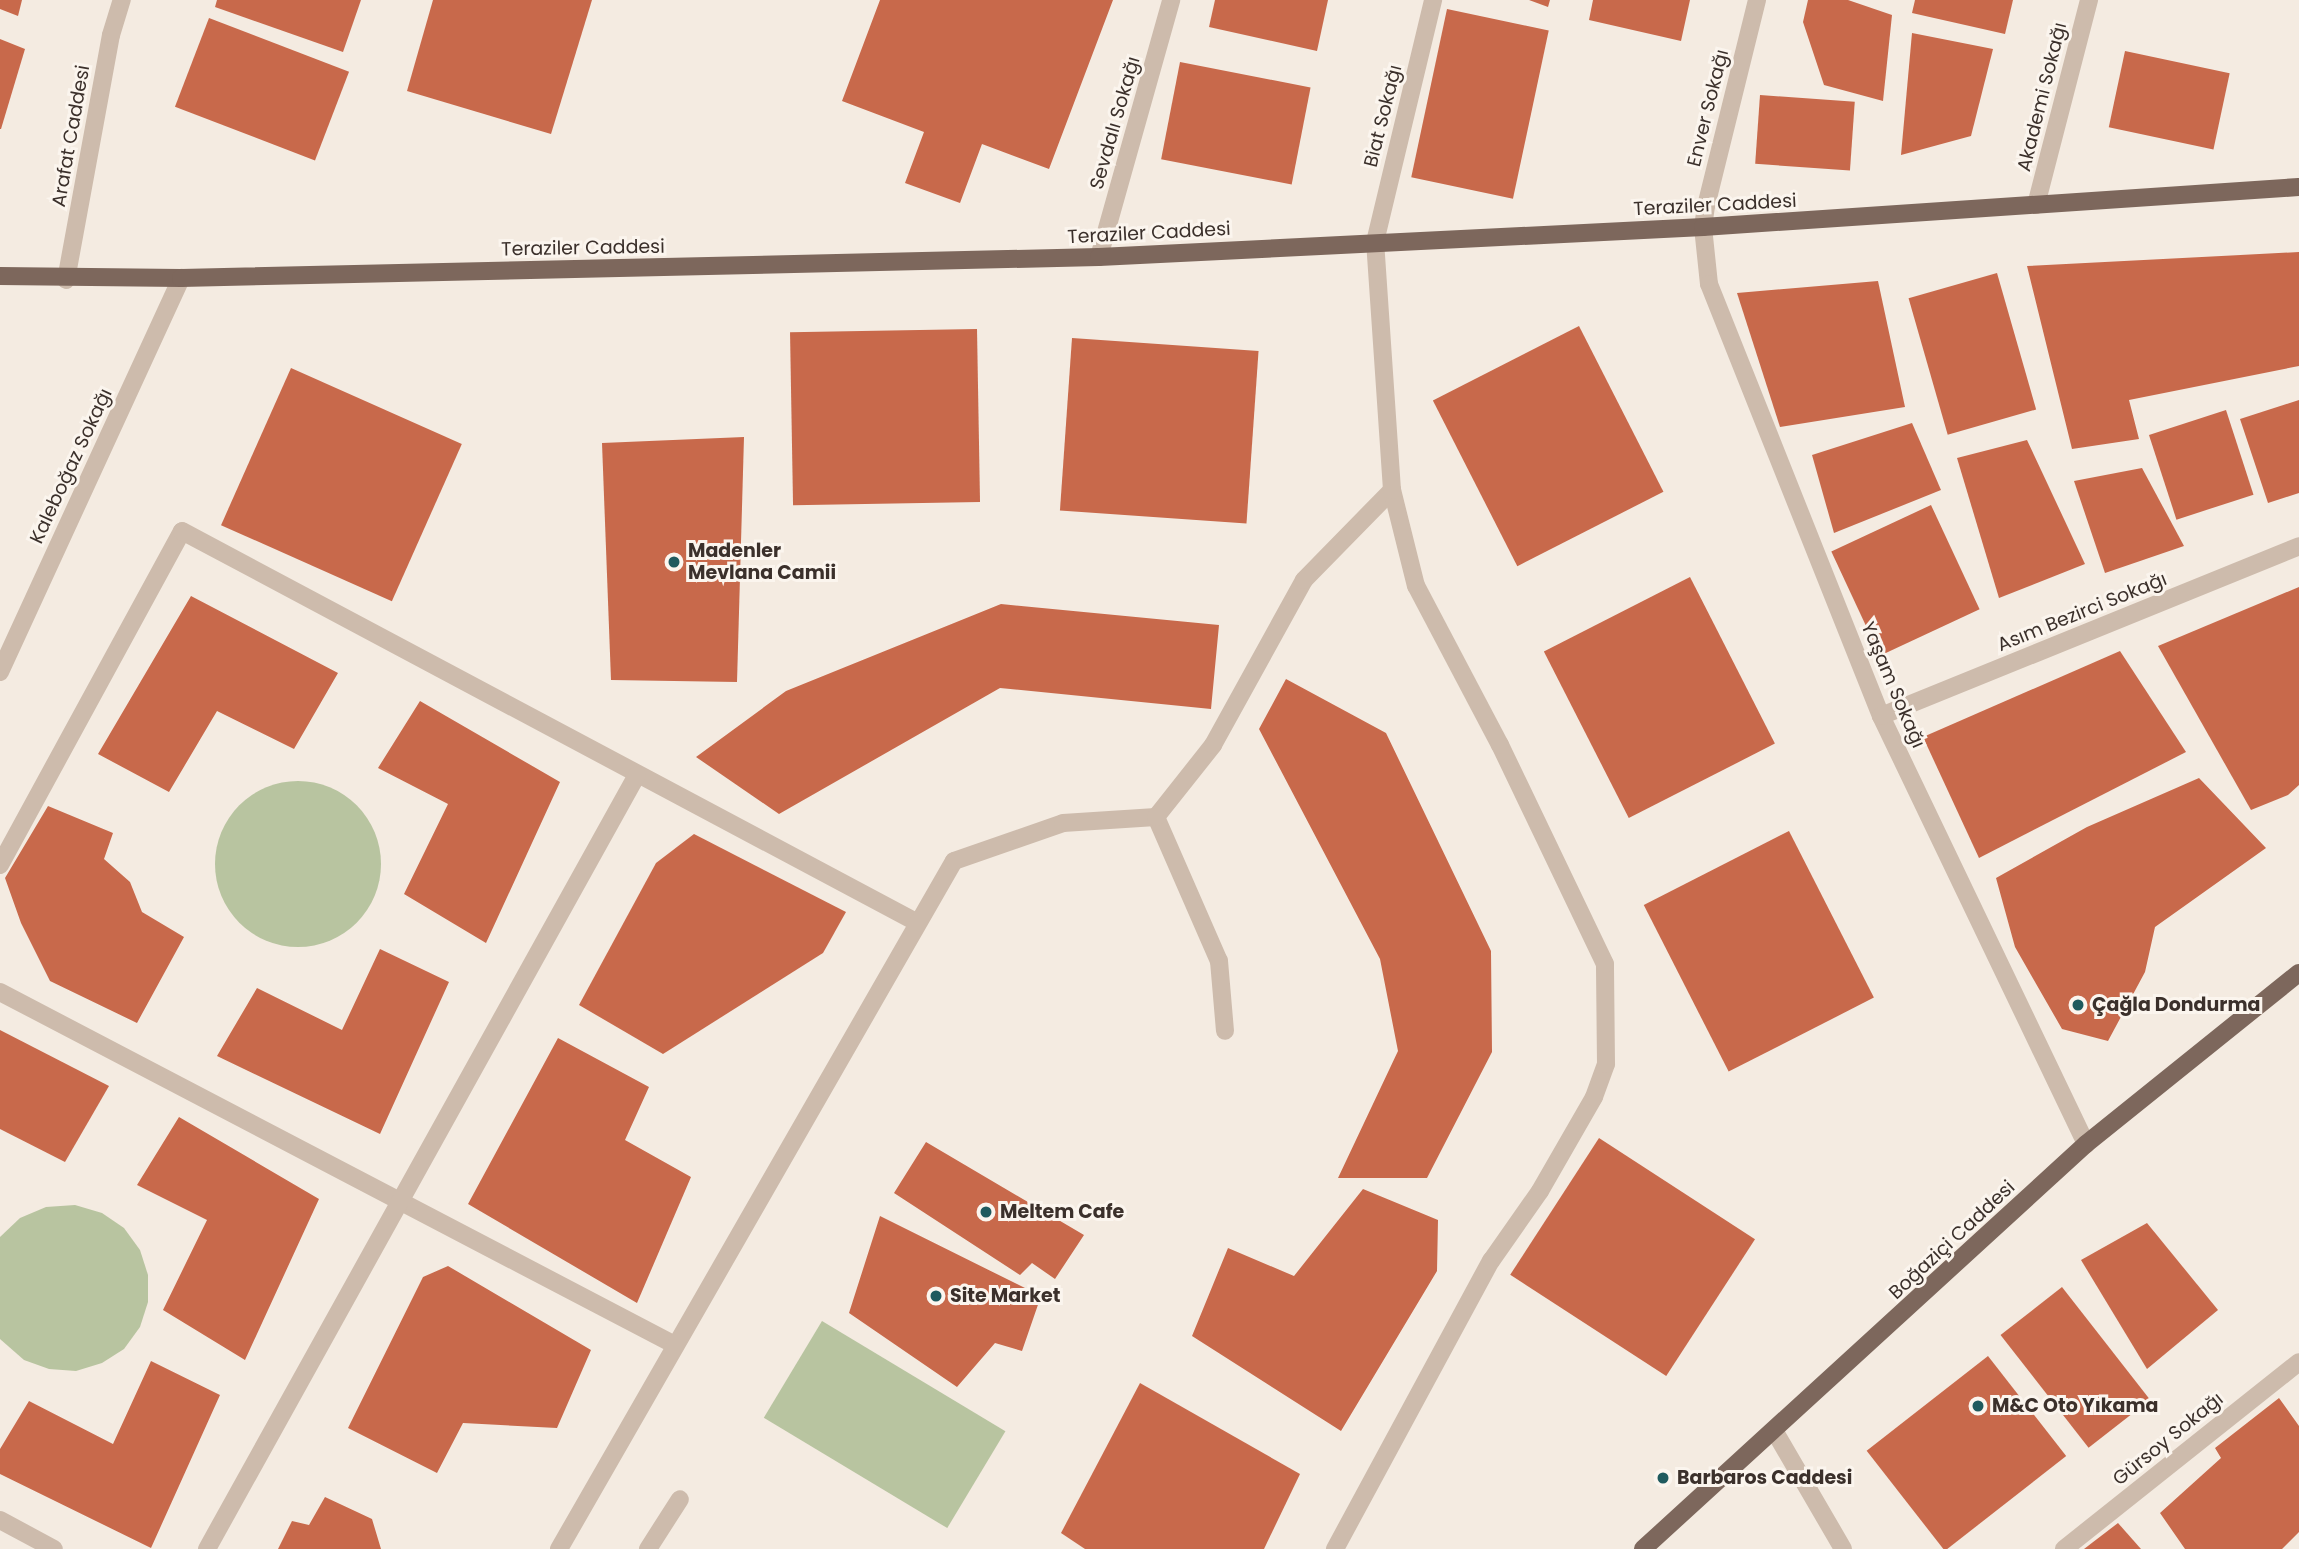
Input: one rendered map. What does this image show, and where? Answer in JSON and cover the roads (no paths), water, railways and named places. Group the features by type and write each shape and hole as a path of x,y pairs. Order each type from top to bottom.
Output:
{"main road":[{"name":"Teraziler Caddesi","path":"0,276 66,280 1099,257 1703,228 2299,187"},
{"name":"Boğaziçi Caddesi","path":"1643,1549 1776,1432 2086,1144 2299,973"}],"street":[{"name":"Arafat Caddesi","path":"66,280 111,35 122,0"},
{"name":"Sevdalı Sokağı","path":"1099,257 1171,0"},
{"name":"Biat Sokağı","path":"1335,1549 1491,1261 1540,1191 1594,1097 1606,1064 1605,964 1500,745 1416,586 1392,490 1375,242 1433,0"},
{"name":"Enver Sokağı","path":"1703,228 1757,0"},
{"name":"Akademi Sokağı","path":"2036,205 2089,0"},
{"name":"Yaşam Sokağı","path":"1703,228 1709,284 1881,716 2086,1144"},
{"name":"Kaleboğaz Sokağı","path":"0,672 181,278"},
{"path":"559,1549 916,922 954,861 1063,823 1156,817 1213,745 1304,580 1392,490"},
{"path":"0,865 182,531 916,922"},
{"name":"Asım Bezirci Sokağı","path":"1881,716 2299,546"},
{"path":"207,1549 637,775"},
{"path":"1156,817 1220,961 1225,1031"},
{"path":"0,992 675,1345"},
{"name":"Gürsoy Sokağı","path":"2064,1549 2299,1362"},
{"path":"1776,1432 1843,1549"},
{"path":"648,1549 680,1499"},
{"path":"0,1520 54,1549"}],"place":[{"name":"Madenler Mevlana Camii","path":"674,562"},
{"name":"Çağla Dondurma","path":"2078,1005"},
{"name":"Meltem Cafe","path":"986,1212"},
{"name":"Site Market","path":"936,1296"},
{"name":"M&C Oto Yıkama","path":"1978,1406"},
{"name":"Barbaros Caddesi","path":"1663,1478"}]}
